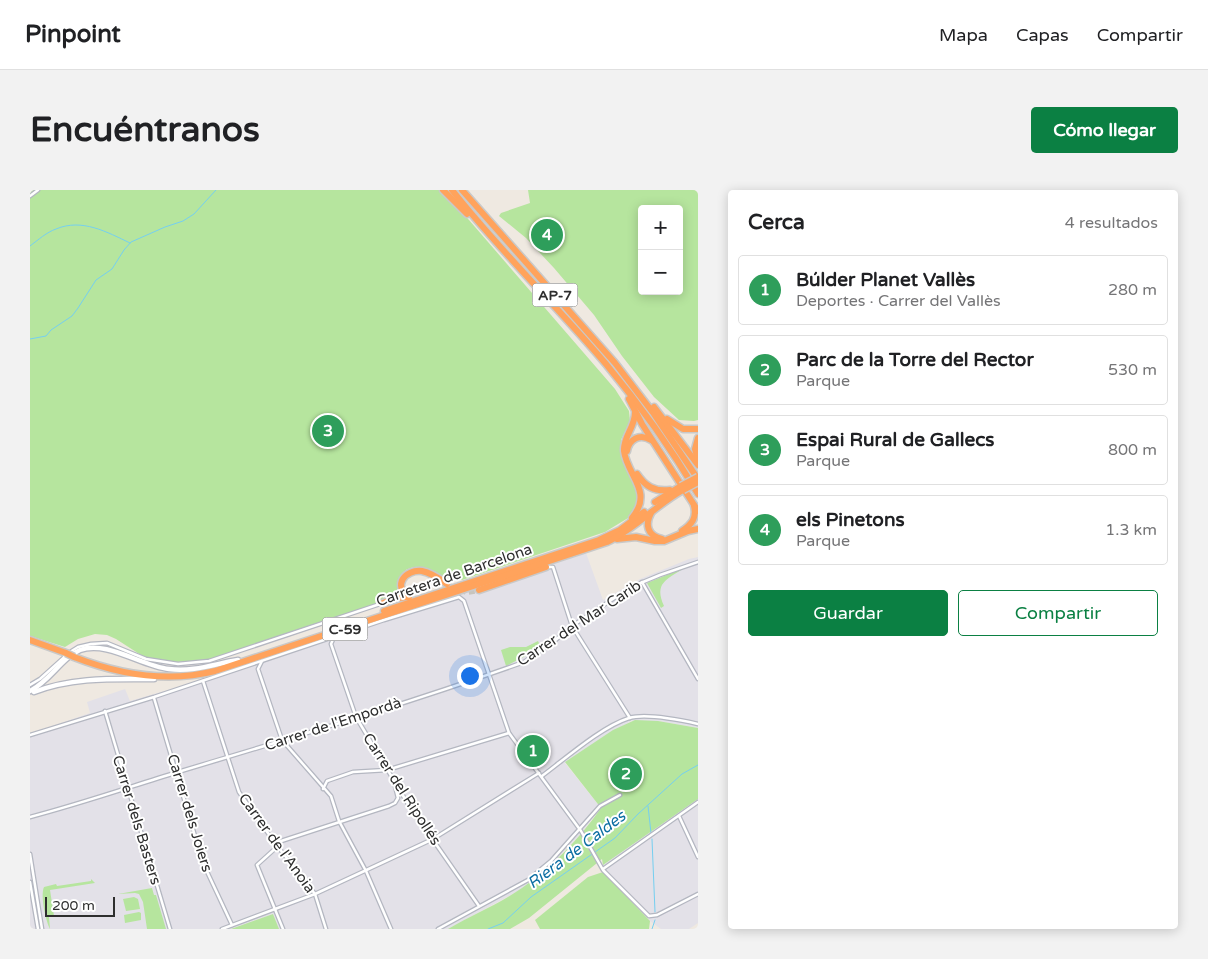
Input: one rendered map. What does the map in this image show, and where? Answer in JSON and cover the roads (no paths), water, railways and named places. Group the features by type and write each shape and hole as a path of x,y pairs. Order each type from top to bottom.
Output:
{"highway":[{"path":"444,190 486,232"},
{"name":"AP-7","path":"452,190 486,232 606,365 660,436 698,494"},
{"name":"AP-7","path":"462,190 584,326 623,373 664,428 698,479"},
{"path":"466,190 486,218"},
{"path":"606,365 698,511"},
{"path":"623,373 655,408 698,465"},
{"path":"623,528 635,515 640,499 639,486 627,462 624,450 626,440 635,420 634,408"},
{"path":"655,408 679,427 687,430 698,428"},
{"path":"656,445 646,437 634,438 628,447 629,460 639,478 648,487 659,491 674,490"},
{"path":"698,438 695,449 698,460"},
{"name":"Carretera de Barcelona","path":"30,640 119,672 144,676 178,677 207,673 234,666 607,542 620,535 682,488 698,479"},
{"name":"Carretera de Barcelona","path":"178,677 238,660 594,542 623,528 674,490 682,488"},
{"path":"653,509 648,521 650,532 658,538 669,538 684,530 693,520 695,511 690,498"},
{"path":"581,551 588,551 628,537 664,542 688,531 698,529"},
{"path":"479,590 546,568"},
{"path":"409,597 404,593 401,584 405,576 410,572 427,572 447,584"},
{"path":"421,608 446,599 466,588"},
{"path":"383,603 397,598 430,596"}],"street":[{"path":"30,196 38,190"},
{"name":"Carrer del Mar Carib","path":"489,675 524,662 606,602 642,582 698,562"},
{"path":"546,568 554,567 572,626 630,718"},
{"path":"642,582 698,679"},
{"path":"30,685 40,679 78,647 107,643 146,659 178,664 209,661 383,603 390,596"},
{"path":"30,735 105,711 154,698 421,608 456,597 461,598 465,604 509,733 580,829 603,870 647,914 652,916 658,915 698,894"},
{"name":"Carrer del Ripollés","path":"334,637 331,644 356,716 408,804 479,906"},
{"path":"30,692 48,679 73,654 91,648 106,649 143,663 168,669 198,670 238,660"},
{"path":"262,661 258,669 282,740 330,796 339,821 366,871 391,929"},
{"path":"249,665 258,669"},
{"name":"Carrer de l'Empordà","path":"30,817 128,789 489,675"},
{"path":"30,692 84,680 178,677"},
{"name":"Carrer de l'Anoia","path":"202,681 240,792 275,843 315,894 326,929"},
{"name":"Carrer dels Joiers","path":"154,698 203,862 232,925"},
{"name":"Carrer dels Basters","path":"105,711 170,929"},
{"path":"222,929 315,894 433,839 541,775 582,746 630,718 661,718 698,724"},
{"path":"323,788 327,782 352,772 387,770 509,733"},
{"path":"275,843 395,803 398,798 393,778"},
{"path":"438,929 528,880 551,861 600,806 620,795"},
{"path":"603,870 698,802"},
{"path":"679,816 698,857"},
{"path":"278,846 257,865 283,929"},
{"path":"30,854 42,929"},
{"path":"30,882 38,929"}],"waterway":[{"path":"30,339 46,336 51,330 72,316 96,280 112,269 131,242 183,221 194,214 216,190"},
{"path":"30,246 53,230 75,225 94,228 130,243"},
{"name":"Riera de Caldes","path":"488,929 503,923 531,897 615,838 682,774 698,765"},
{"path":"648,806 651,833"},
{"path":"652,839 655,912"},
{"path":"652,929 655,920"}],"tunnel":[{"path":"460,590 467,592 479,590"}],"place":[{"name":"els Pinetons","path":"547,235"},
{"name":"Espai Rural de Gallecs","path":"328,431"},
{"name":"Búlder Planet Vallès","path":"533,751"},
{"name":"Parc de la Torre del Rector","path":"626,774"}]}
